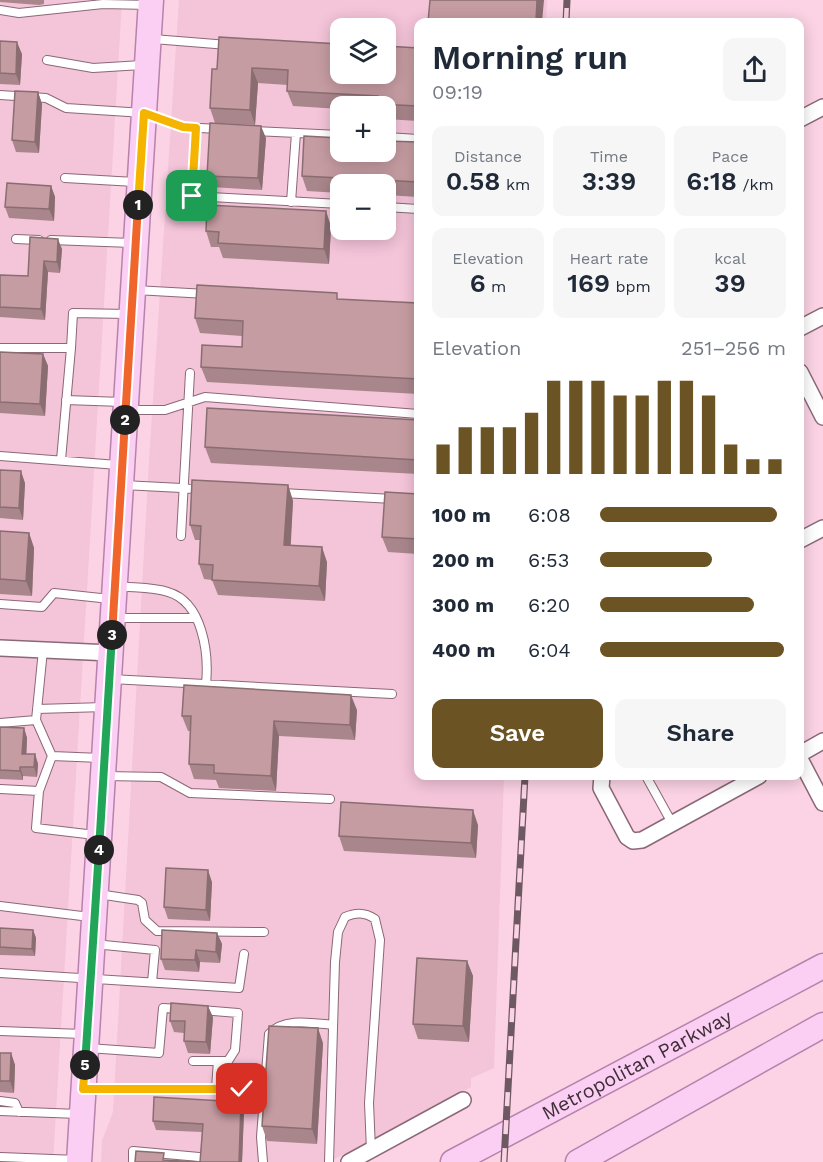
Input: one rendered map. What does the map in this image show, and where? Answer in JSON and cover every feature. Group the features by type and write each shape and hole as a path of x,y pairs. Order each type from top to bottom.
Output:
{"main road":[{"path":"79,1161 151,3"},
{"name":"Metropolitan Parkway","path":"453,1162 823,966"},
{"path":"578,1162 823,1026"}],"street":[{"path":"804,117 823,107"},
{"path":"804,326 823,316"},
{"path":"804,380 823,417"},
{"path":"804,538 823,528"},
{"path":"0,648 111,653"},
{"path":"804,751 823,741"},
{"path":"804,767 823,803"},
{"path":"602,780 601,788 627,837 633,841 642,840 752,780"},
{"path":"349,1162 463,1100"}],"lane":[{"path":"0,10 19,13 103,2 151,3"},
{"path":"148,39 239,46"},
{"path":"47,60 93,68 147,65"},
{"path":"0,95 46,98 66,108 144,113 183,127 229,129"},
{"path":"196,128 192,196 330,204"},
{"path":"240,130 330,135"},
{"path":"291,202 296,133"},
{"path":"396,138 414,139"},
{"path":"65,178 140,182"},
{"path":"396,208 414,209"},
{"path":"16,239 136,243"},
{"path":"133,290 216,295"},
{"path":"61,460 73,314 132,314"},
{"path":"0,348 71,348"},
{"path":"181,536 190,373"},
{"path":"66,400 165,410 205,397 414,414"},
{"path":"0,456 61,460 183,488 213,490"},
{"path":"271,492 407,500"},
{"path":"114,601 169,592 185,602 204,637 208,666 206,684"},
{"path":"0,604 42,607 54,593 114,601 195,618"},
{"path":"43,650 36,720 52,756 39,791 36,828 100,836"},
{"path":"110,679 392,694"},
{"path":"37,709 108,706"},
{"path":"0,723 36,720"},
{"path":"52,756 161,777 190,794 330,799"},
{"path":"648,780 672,824"},
{"path":"0,789 39,791"},
{"path":"96,893 138,900 142,903 145,920 157,931 264,932"},
{"path":"0,906 94,918"},
{"path":"329,1162 338,932 345,917 367,914 375,919 380,940 369,1103 371,1150"},
{"path":"93,944 155,950 152,982"},
{"path":"0,973 239,988 244,954"},
{"path":"0,1031 87,1041 159,1053 163,1008 184,1009"},
{"path":"193,1060 228,1061 235,1050 238,1013 195,1010"},
{"path":"263,1162 261,1137 269,1034 275,1026 288,1024 333,1025"},
{"path":"216,1088 218,1061"},
{"path":"83,1089 242,1089"},
{"path":"0,1101 15,1103 19,1112"},
{"path":"0,1111 82,1114"},
{"path":"133,1162 133,1152 199,1157"},
{"path":"0,1157 79,1161"}],"shaded area":[{"path":"0,0 122,0 53,1162 0,1162"},
{"path":"179,0 547,0 546,18 414,18 414,780 504,780 494,1068 471,1078 471,1087 329,1162 101,1162 102,1141 113,1112 149,461"}],"building":[{"path":"430,0 537,0 536,18 428,18"},
{"path":"219,37 330,43 330,84 396,84 396,47 414,48 414,106 396,105 396,96 287,91 288,70 252,68 250,110 210,108 212,69 217,69"},
{"path":"0,41 17,42 16,74 0,73"},
{"path":"15,91 38,92 35,142 12,140"},
{"path":"210,123 261,126 258,178 207,176"},
{"path":"304,136 330,137 330,162 396,162 396,141 414,142 414,182 396,181 396,174 330,174 330,177 302,176"},
{"path":"7,183 51,186 49,209 5,207"},
{"path":"207,205 326,211 324,249 218,243 219,232 206,231"},
{"path":"30,237 58,239 57,262 44,261 41,309 0,307 0,275 28,276"},
{"path":"197,285 337,293 337,299 414,303 414,379 201,367 202,345 242,347 243,321 195,318"},
{"path":"0,352 43,354 40,404 0,402"},
{"path":"207,408 414,420 414,460 205,447"},
{"path":"0,470 21,471 19,508 0,507"},
{"path":"192,480 288,485 284,545 322,547 319,586 212,580 213,565 199,564 201,526 190,525"},
{"path":"385,492 414,494 414,539 382,537"},
{"path":"0,531 29,533 26,581 0,579"},
{"path":"184,685 351,695 350,725 274,721 271,776 214,773 214,765 189,764 191,716 182,716"},
{"path":"0,727 24,728 22,754 35,754 34,767 20,767 20,771 0,770"},
{"path":"341,802 473,810 471,843 339,836"},
{"path":"166,868 208,870 206,910 164,907"},
{"path":"0,928 33,930 32,949 0,947"},
{"path":"162,930 217,933 216,952 196,950 195,960 161,959"},
{"path":"417,958 467,961 463,1026 413,1024"},
{"path":"171,1003 208,1006 206,1042 184,1041 185,1021 170,1021"},
{"path":"269,1026 318,1028 312,1129 262,1126"},
{"path":"0,1053 11,1053 10,1081 0,1081"},
{"path":"154,1097 241,1102 239,1162 200,1162 203,1124 153,1121"},
{"path":"136,1151 164,1153 163,1160 200,1162 135,1162"}],"railway":[{"path":"566,18 567,0"},
{"path":"504,1162 525,780"}],"route":[{"path":"192,196 196,128 183,127 144,113 83,1089 242,1089"}]}
